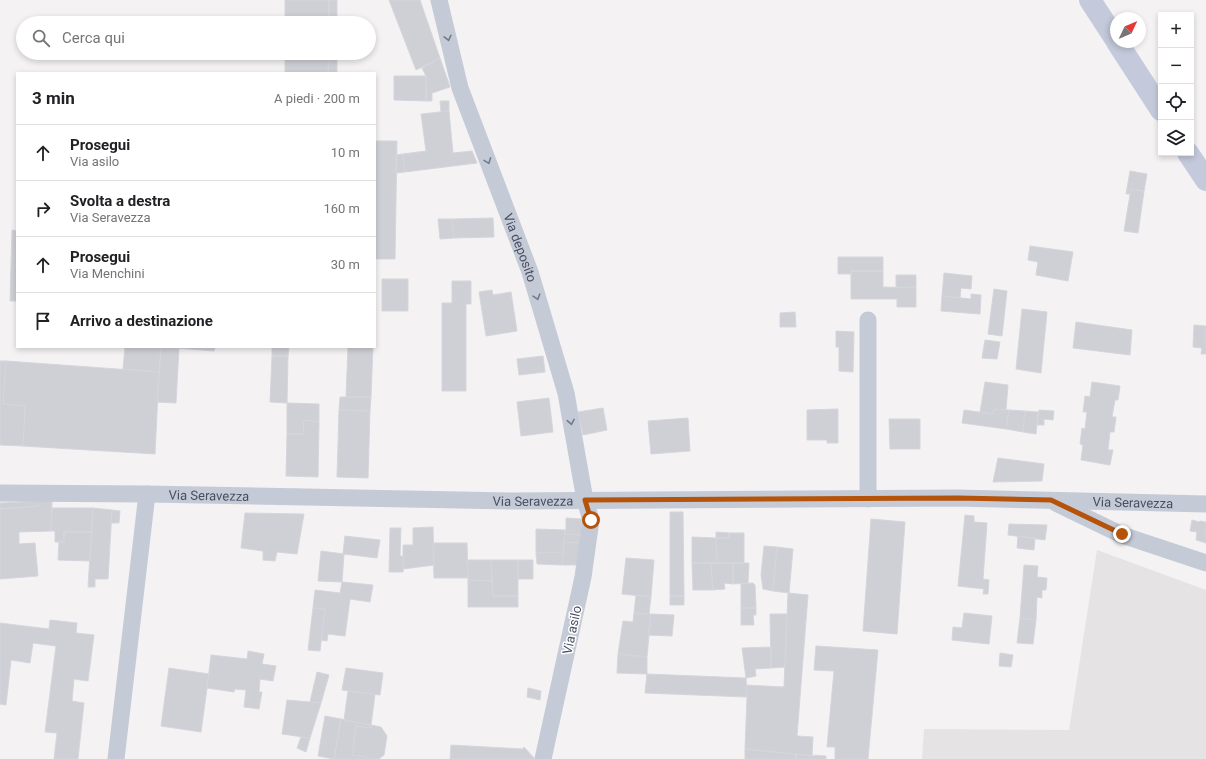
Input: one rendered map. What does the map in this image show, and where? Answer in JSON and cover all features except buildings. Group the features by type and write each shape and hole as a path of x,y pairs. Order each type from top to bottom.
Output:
{"main road":[{"path":"1090,0 1110,32"},
{"path":"1121,48 1158,105"},
{"path":"1190,156 1206,180"}],"street":[{"name":"Via deposito","path":"439,0 460,88 530,272 566,393 585,500"},
{"path":"868,320 868,499"},
{"name":"Via Seravezza","path":"0,493 147,494 511,501 868,499 1051,500 1206,504"},
{"path":"116,759 147,494"},
{"name":"Via asilo","path":"543,759 583,577 591,520 585,500"},
{"path":"1051,500 1122,534 1206,562"}],"shaded area":[{"path":"1097,550 1206,590 1206,759 922,759 924,729 1069,730"}],"route":[{"path":"591,520 585,500 958,498 1051,500 1122,534"}]}
